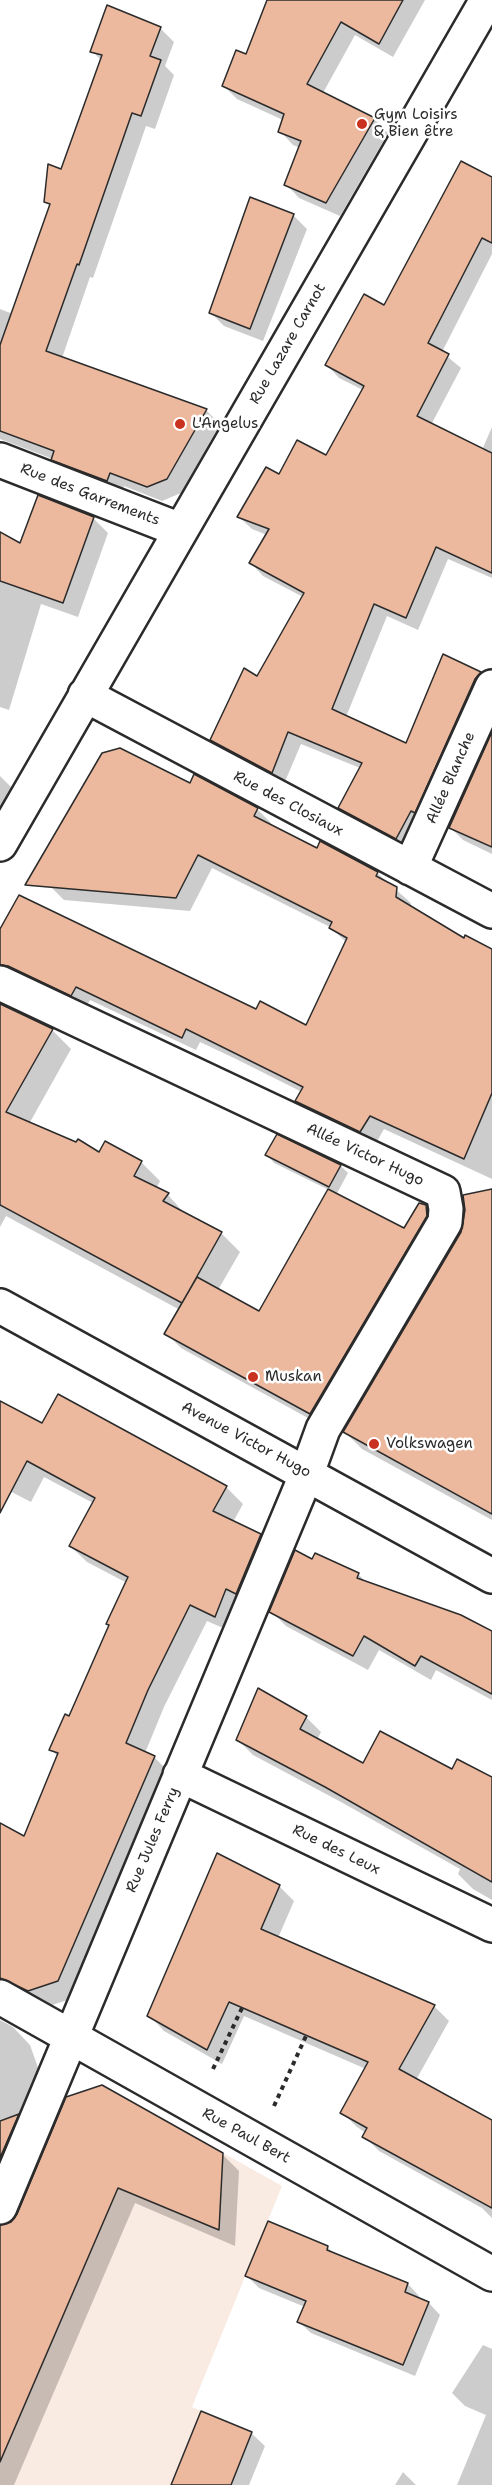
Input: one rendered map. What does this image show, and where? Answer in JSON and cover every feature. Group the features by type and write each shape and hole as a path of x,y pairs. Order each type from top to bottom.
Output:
{"street":[{"name":"Rue Lazare Carnot","path":"0,844 487,0"},
{"name":"Rue des Garrements","path":"0,460 180,530"},
{"name":"Allée Blanche","path":"410,868 492,687"},
{"name":"Rue des Closiaux","path":"85,696 492,911"},
{"name":"Allée Victor Hugo","path":"0,983 442,1192 446,1209 445,1222 323,1429 307,1473"},
{"name":"Avenue Victor Hugo","path":"0,1306 492,1576"},
{"name":"Rue Jules Ferry","path":"0,2206 307,1473"},
{"name":"Rue des Leux","path":"180,1775 492,1925"},
{"name":"Rue Paul Bert","path":"0,1997 492,2274"}],"path":[{"path":"212,2071 242,2008"},
{"path":"270,2116 306,2036"}],"shaded area":[{"path":"102,2085 282,2186 192,2407 252,2432 231,2485 0,2485 0,2285 83,2092"}],"building":[{"path":"267,0 403,0 379,44 341,22 307,84 375,118 326,203 284,185 301,141 278,132 284,114 222,86 236,50 246,54"},
{"path":"107,5 161,27 150,56 161,60 141,116 132,113 79,265 77,264 46,351 207,409 167,479 147,487 110,473 107,481 51,460 54,451 0,431 0,345 50,204 44,202 48,164 61,169 102,55 90,52"},
{"path":"461,161 492,177 492,243 482,238 428,343 449,354 417,416 492,453 492,573 436,547 406,618 374,604 332,709 406,743 443,654 481,672 475,679 415,813 411,811 396,839 338,808 362,763 288,732 272,773 210,740 244,668 257,676 304,593 249,563 269,529 237,517 266,467 279,474 297,440 326,455 364,386 325,365 364,294 384,305"},
{"path":"250,197 294,214 250,329 209,313"},
{"path":"38,495 94,517 63,603 0,581 0,532 20,543"},
{"path":"492,732 492,847 449,828"},
{"path":"120,748 190,783 194,774 258,808 254,816 317,848 320,841 378,872 376,876 397,887 396,897 464,938 465,935 492,949 492,1093 464,1159 370,1116 360,1132 295,1101 303,1087 186,1029 182,1038 76,987 71,996 8,966 0,965 0,929 19,895 256,1009 260,1001 306,1025 347,938 329,928 332,922 198,855 176,898 25,885 102,753"},
{"path":"0,1004 53,1029 6,1112 76,1142 78,1139 99,1152 105,1141 142,1161 134,1176 169,1193 163,1201 222,1232 182,1303 0,1205"},
{"path":"277,1134 341,1165 329,1187 265,1155"},
{"path":"328,1189 404,1228 419,1203 426,1205 427,1216 310,1414 164,1334 197,1277 259,1311"},
{"path":"492,1189 492,1514 343,1432 461,1232 465,1210 463,1195"},
{"path":"58,1394 227,1486 213,1511 261,1534 236,1594 226,1589 215,1617 190,1605 148,1690 126,1743 155,1756 58,1981 28,1991 0,1978 0,1823 24,1836 58,1753 49,1750 65,1714 69,1716 109,1625 106,1624 128,1577 69,1546 95,1498 27,1461 0,1513 0,1401 42,1423"},
{"path":"295,1550 312,1559 315,1553 359,1573 357,1578 461,1615 492,1631 492,1694 421,1656 415,1666 364,1636 353,1656 269,1612"},
{"path":"258,1688 307,1716 300,1729 363,1763 380,1731 452,1769 457,1759 492,1777 492,1882 325,1787 236,1740"},
{"path":"217,1853 280,1885 261,1929 435,2005 399,2069 492,2120 492,2208 362,2137 367,2128 340,2113 368,2062 229,2002 207,2050 147,2016"},
{"path":"102,2085 223,2153 219,2230 118,2188 0,2462 0,2225 11,2222 17,2214 66,2097"},
{"path":"19,2114 0,2158 0,2121"},
{"path":"268,2221 328,2246 327,2250 408,2283 405,2292 429,2302 403,2365 297,2322 306,2301 245,2276"},
{"path":"201,2411 252,2432 231,2485 171,2485"}],"place":[{"name":"Gym Loisirs & Bien être","path":"362,124"},
{"name":"L'Angelus","path":"180,424"},
{"name":"Muskan","path":"253,1377"},
{"name":"Volkswagen","path":"374,1444"}]}
